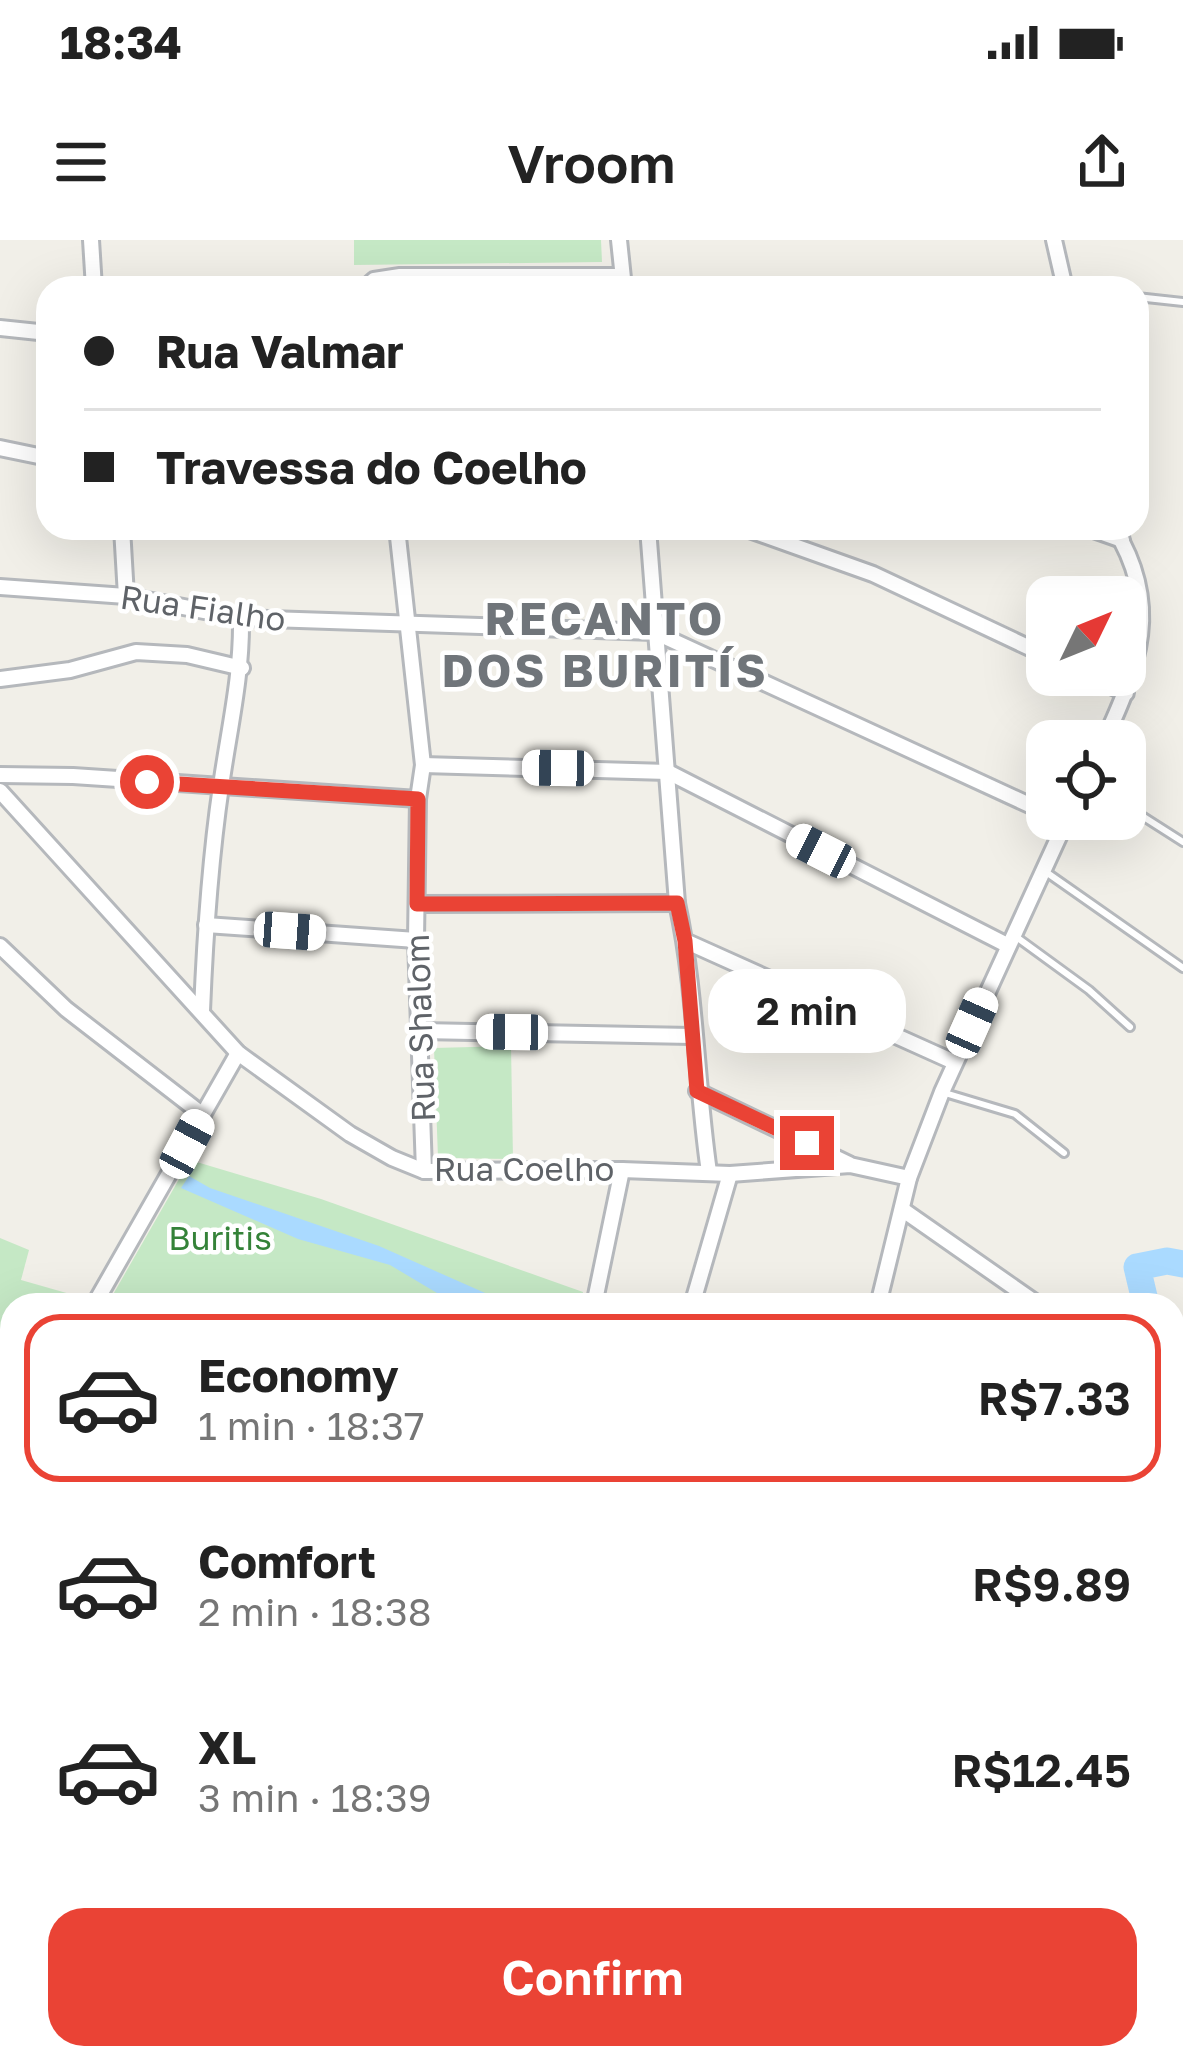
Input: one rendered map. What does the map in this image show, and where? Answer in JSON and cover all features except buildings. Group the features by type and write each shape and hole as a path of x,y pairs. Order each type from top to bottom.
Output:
{"street":[{"path":"91,240 93,276"},
{"path":"619,240 622,276"},
{"path":"1054,240 1062,276"},
{"path":"0,328 36,332"},
{"path":"0,448 36,456"},
{"path":"123,540 126,596"},
{"name":"Rua Shalom","path":"398,540 423,765 418,799 416,940 424,1171"},
{"path":"648,540 677,903 709,1172"},
{"path":"778,540 873,574 1026,646"},
{"path":"1121,540 1138,576"},
{"name":"Rua Fialho","path":"0,587 126,596 241,618 654,632"},
{"path":"202,1011 221,787 242,668 241,618"},
{"path":"654,632 1026,803"},
{"path":"0,679 70,670 136,652 187,655 242,668"},
{"path":"423,765 668,772 1010,939"},
{"path":"0,775 418,799"},
{"name":"Rua Coelho","path":"0,791 238,1053 370,1147 424,1171 730,1174 850,1165 909,1178"},
{"path":"881,1293 909,1178 942,1092 1056,840"},
{"path":"417,904 677,903"},
{"path":"206,925 416,940"},
{"path":"685,941 954,1062"},
{"path":"0,946 66,1009 202,1115"},
{"path":"421,1031 692,1036"},
{"path":"101,1293 238,1053"},
{"path":"697,1091 850,1165"},
{"path":"596,1293 622,1170"},
{"path":"695,1293 730,1174"},
{"path":"903,1210 1022,1293"}],"lane":[{"path":"1149,298 1183,302"},
{"path":"1146,818 1183,842"},
{"path":"1043,870 1183,968"},
{"path":"1010,939 1089,990 1130,1027"},
{"path":"942,1092 1015,1114 1064,1153"}],"green space":[{"path":"354,240 601,240 602,262 354,265"},
{"path":"511,1046 513,1159 438,1158 434,1048"},
{"name":"Buritis","path":"190,1160 321,1199 583,1292 583,1293 114,1293"},
{"path":"0,1238 29,1250 21,1280 66,1293 0,1293"}],"water":[{"path":"189,1176 210,1188 379,1246 485,1293 437,1293 390,1265 298,1239 181,1188"}],"waterway":[{"path":"1143,1293 1137,1267 1167,1261 1183,1264"}],"district":[{"name":"RECANTO DOS BURITÍS","path":"605,645"}],"route":[{"path":"147,782 418,799 417,904 677,903 685,941 697,1091 807,1143"}]}
